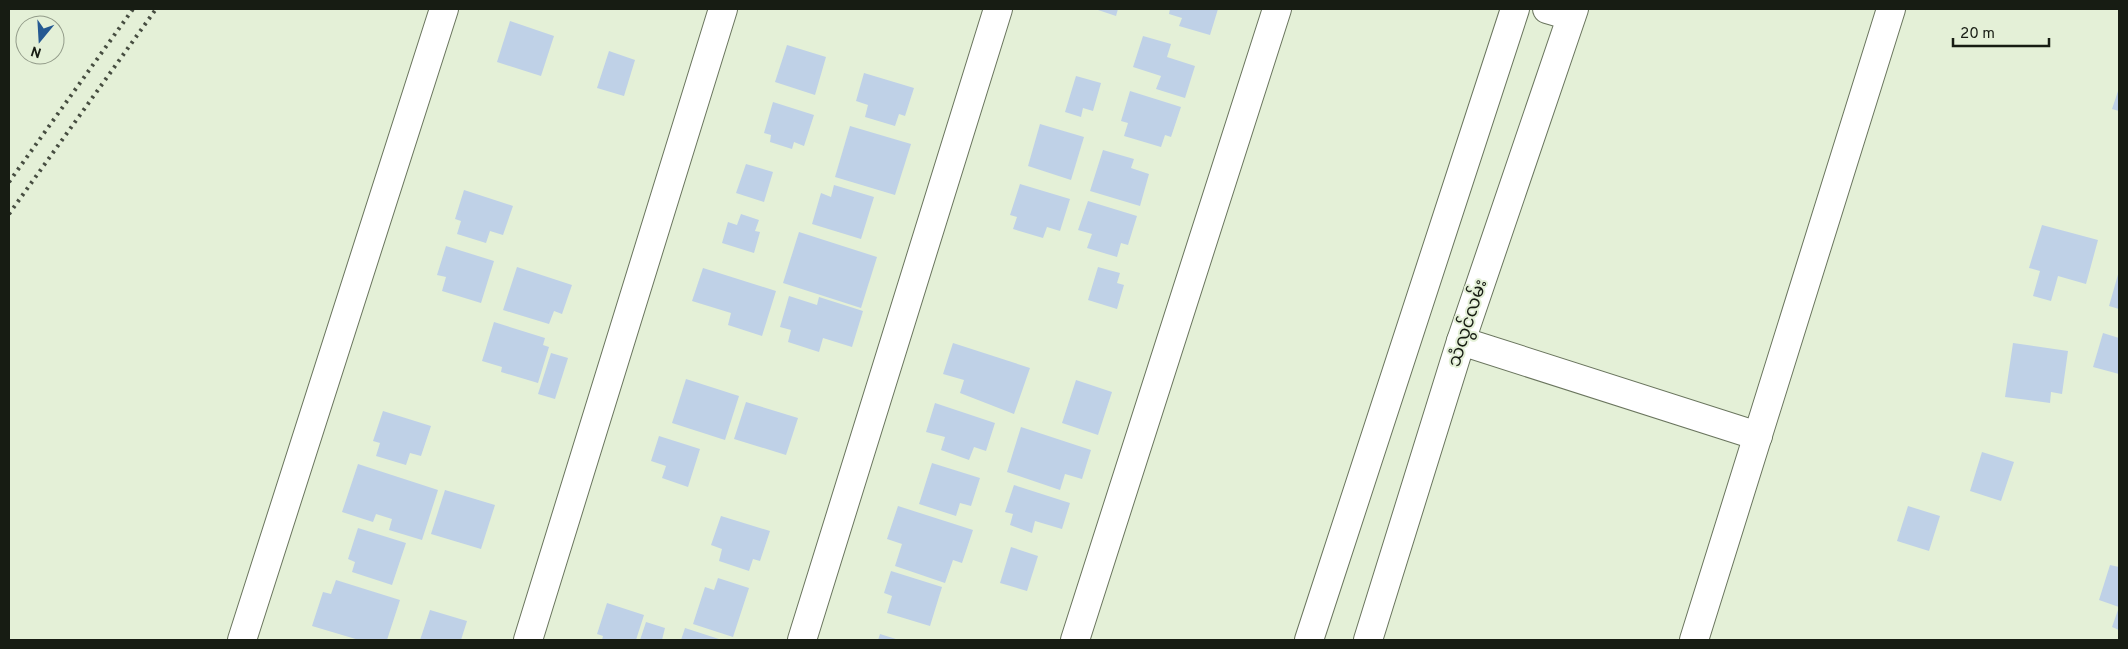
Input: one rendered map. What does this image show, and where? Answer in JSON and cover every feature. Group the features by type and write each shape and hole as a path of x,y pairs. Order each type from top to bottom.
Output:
{"street":[{"path":"242,640 444,9"},
{"path":"528,640 723,9"},
{"path":"802,640 998,9"},
{"path":"1075,640 1277,9"},
{"path":"1309,640 1515,9"},
{"path":"1694,640 1891,9"},
{"name":"သံလွင်လမ်း","path":"1368,640 1564,11"},
{"path":"1461,342 1758,436"}],"building":[{"path":"1095,9 1118,9 1116,16"},
{"path":"1170,9 1218,9 1210,35 1179,26 1182,18 1169,14"},
{"path":"510,21 554,36 541,76 497,62"},
{"path":"1143,36 1171,44 1167,57 1195,66 1185,98 1156,89 1161,76 1133,67"},
{"path":"787,45 826,57 815,95 775,82"},
{"path":"609,51 635,60 624,96 597,88"},
{"path":"864,73 914,88 905,116 899,114 895,126 865,117 868,105 856,101"},
{"path":"1076,76 1101,83 1093,111 1083,108 1081,117 1065,112"},
{"path":"2119,88 2119,111 2112,109"},
{"path":"1130,91 1181,107 1171,137 1165,135 1161,147 1124,136 1128,123 1121,121"},
{"path":"773,102 814,115 804,146 794,142 792,149 770,142 771,135 764,133"},
{"path":"1040,124 1084,137 1071,180 1028,166"},
{"path":"850,126 911,144 895,195 835,177"},
{"path":"1103,150 1134,159 1131,168 1149,174 1140,206 1090,191"},
{"path":"746,164 773,172 764,202 736,193"},
{"path":"1020,184 1070,199 1060,231 1047,227 1043,238 1013,229 1017,217 1010,215"},
{"path":"834,185 874,197 861,239 812,224 821,193 831,197"},
{"path":"464,190 513,206 503,235 490,231 486,243 457,234 461,221 455,219"},
{"path":"1088,201 1137,216 1128,245 1121,243 1117,257 1087,248 1092,234 1078,230"},
{"path":"741,214 759,220 755,231 760,232 754,253 722,243 728,222 737,225"},
{"path":"2042,225 2098,240 2086,284 2058,276 2051,301 2033,296 2040,271 2029,268"},
{"path":"799,232 877,257 861,308 783,283"},
{"path":"446,246 494,261 481,303 442,291 446,277 437,275"},
{"path":"517,267 572,285 562,314 554,311 549,324 503,310"},
{"path":"1098,267 1120,273 1117,283 1124,285 1117,309 1088,300"},
{"path":"703,268 776,291 762,336 728,325 731,313 692,301"},
{"path":"2119,271 2119,309 2109,306"},
{"path":"789,296 817,305 819,297 863,311 852,347 823,338 819,352 788,342 791,330 780,327"},
{"path":"494,322 545,338 543,345 549,347 538,383 501,372 502,367 482,361"},
{"path":"2103,333 2119,338 2119,374 2093,367"},
{"path":"953,343 1030,368 1014,414 960,393 964,380 943,374"},
{"path":"2013,343 2068,351 2062,394 2051,392 2050,403 2005,397"},
{"path":"551,353 568,358 555,399 538,394"},
{"path":"686,379 739,396 725,440 672,423"},
{"path":"1076,380 1112,392 1098,435 1062,423"},
{"path":"746,402 798,418 786,455 734,439"},
{"path":"935,403 995,423 986,451 974,447 969,460 941,450 945,437 926,432"},
{"path":"383,411 431,426 421,456 410,453 406,465 376,456 380,443 373,441"},
{"path":"1021,427 1091,450 1082,479 1065,474 1060,490 1007,472"},
{"path":"659,436 700,449 688,487 662,478 666,466 651,461"},
{"path":"1982,452 2014,462 2001,501 1970,491"},
{"path":"932,463 980,478 971,506 960,503 956,516 919,504"},
{"path":"358,464 438,490 422,540 389,530 392,519 376,514 373,522 342,512"},
{"path":"1014,485 1070,503 1062,529 1035,521 1032,533 1010,525 1013,514 1005,512"},
{"path":"445,490 495,505 481,549 431,534"},
{"path":"898,506 973,530 962,563 953,560 945,583 895,566 902,544 887,539"},
{"path":"1908,506 1940,516 1929,551 1897,541"},
{"path":"721,516 770,531 760,561 753,559 749,571 719,561 722,549 711,545"},
{"path":"358,528 406,543 392,585 352,572 355,562 348,559"},
{"path":"1011,547 1038,556 1027,591 1000,583"},
{"path":"2110,565 2119,567 2119,607 2099,600"},
{"path":"891,571 942,587 930,626 887,613 892,596 884,593"},
{"path":"718,578 749,588 733,637 693,624 705,587 714,590"},
{"path":"336,580 400,600 387,640 359,640 312,626 323,592 331,594"},
{"path":"607,603 644,615 636,640 602,640 603,636 597,634"},
{"path":"2119,607 2119,630 2112,627"},
{"path":"430,610 467,621 461,640 420,640"},
{"path":"646,622 665,628 662,640 640,640"},
{"path":"685,628 722,640 681,640"},
{"path":"880,634 899,640 878,640"}],"railway":[{"path":"9,182 133,9"},
{"path":"9,214 156,9"}]}
